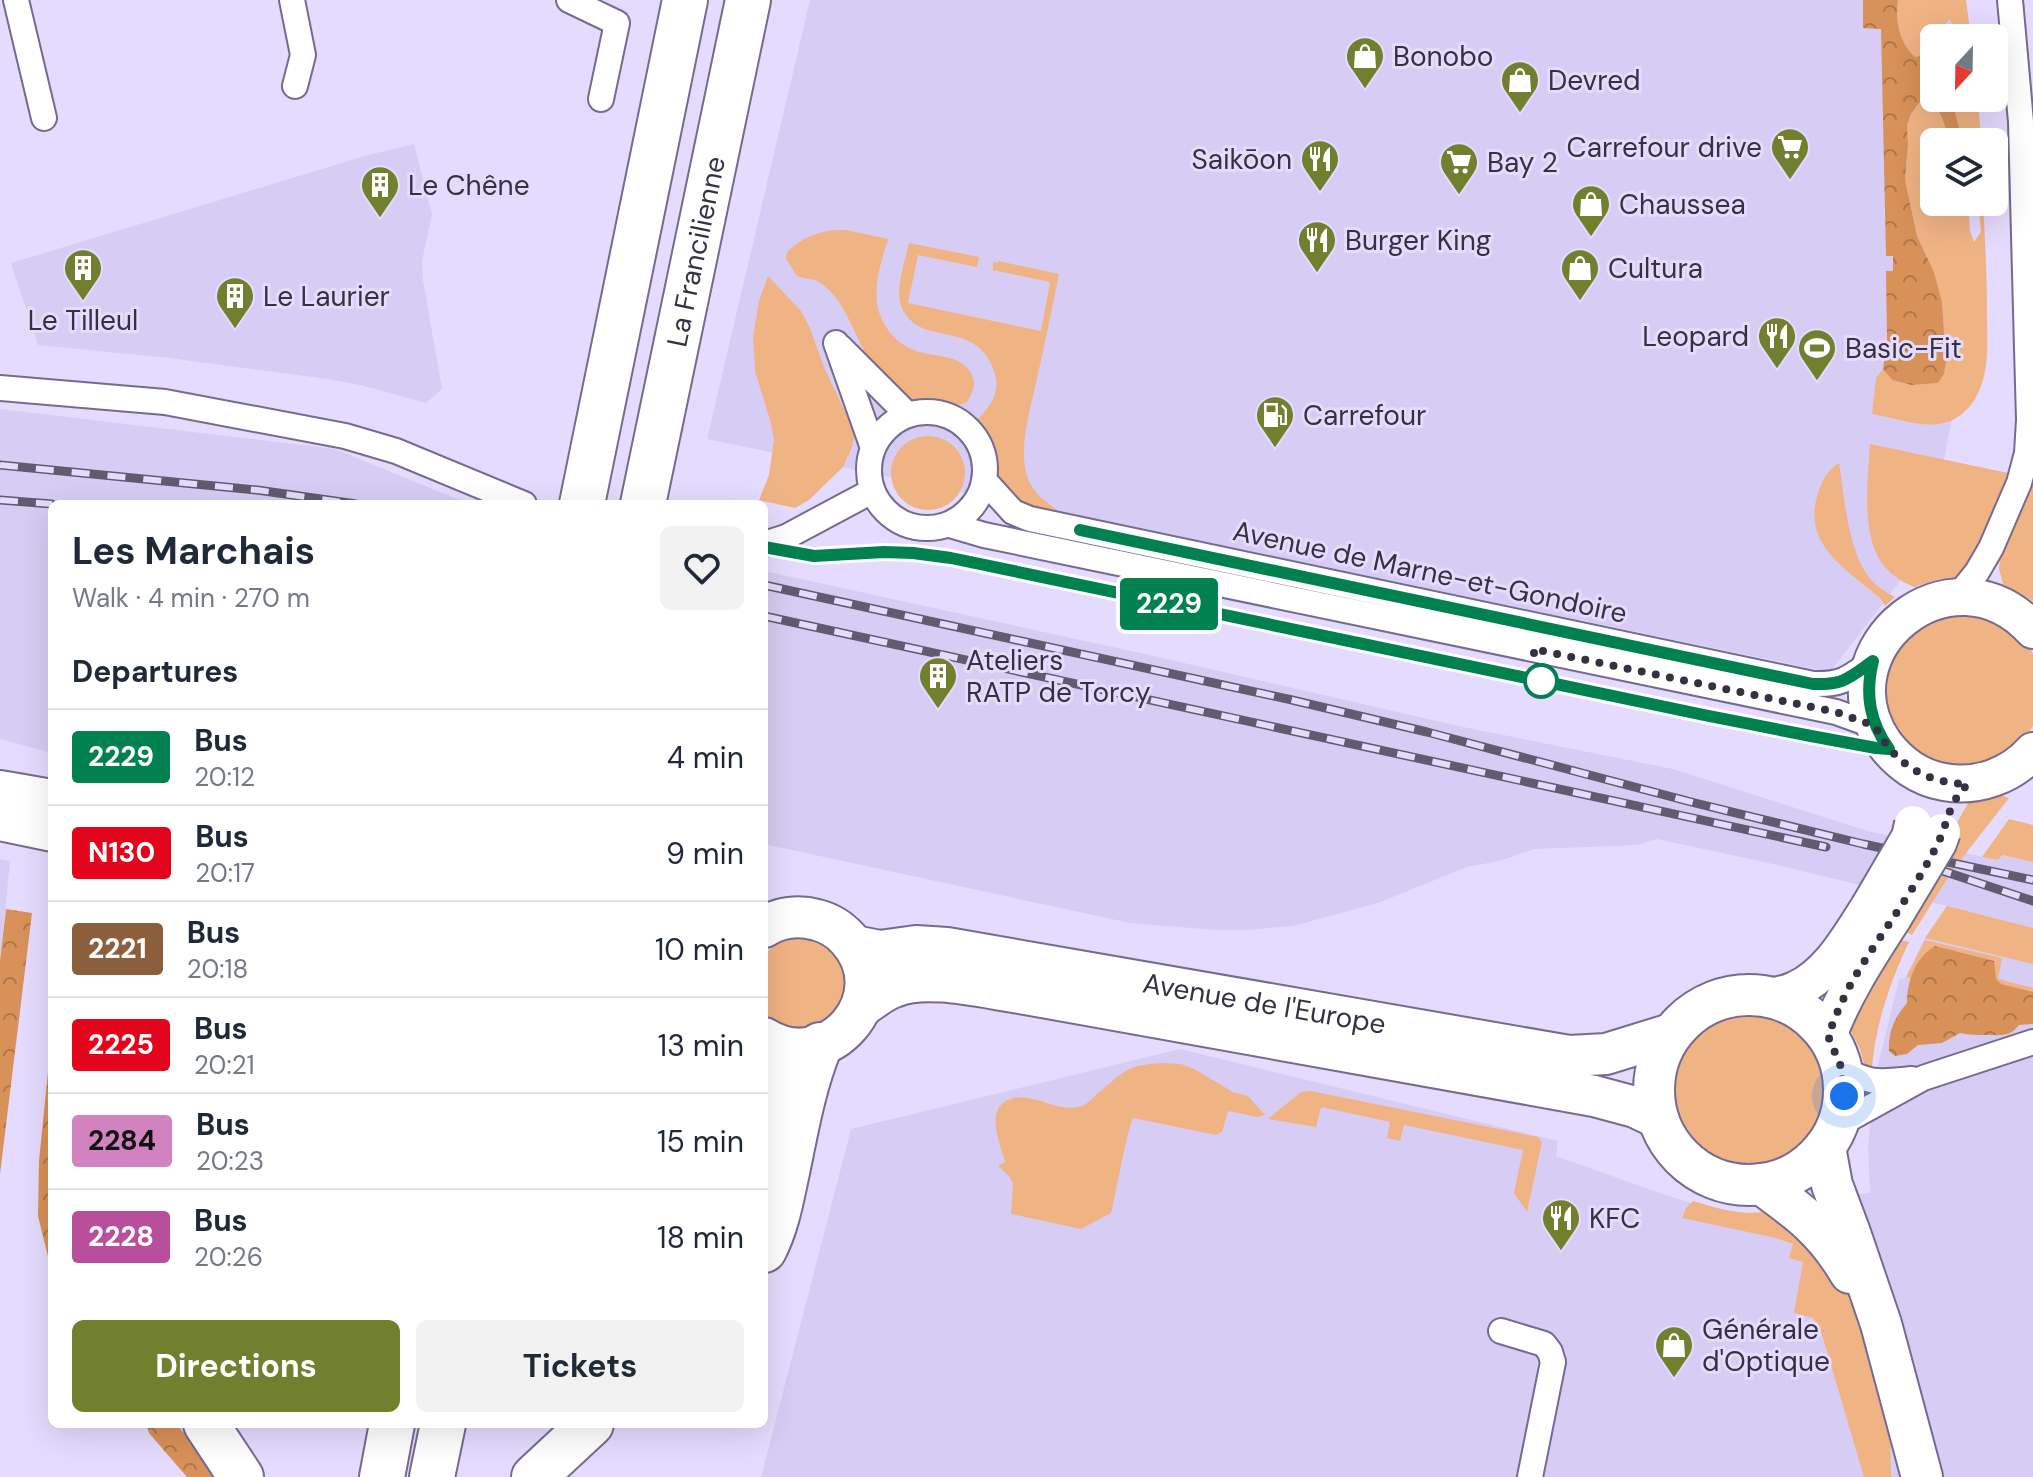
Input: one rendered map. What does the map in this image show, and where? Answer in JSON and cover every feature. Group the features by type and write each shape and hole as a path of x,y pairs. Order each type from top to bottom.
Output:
{"highway":[{"path":"610,499 685,0"},
{"name":"La Francilienne","path":"610,499 748,0"},
{"path":"768,1240 778,1214 809,1072 820,1045"},
{"path":"768,1073 768,1118"},
{"path":"209,1428 241,1477"},
{"path":"382,1477 391,1428"},
{"path":"432,1477 442,1428"},
{"path":"534,1477 587,1428"}],"main road":[{"path":"610,499 707,0"},
{"path":"768,924 787,918 806,917 825,922 842,932 862,960 865,991 861,1007"},
{"name":"Avenue de l'Europe","path":"854,946 880,951 916,946 947,948 1569,1056 1606,1054 1671,1034"},
{"name":"Avenue de l'Europe","path":"820,1045 831,1041 849,1027 861,1007 894,987 933,981 1020,993 1594,1096 1635,1107 1658,1118"},
{"path":"1831,1136 1812,1161 1779,1180 1761,1184 1731,1183 1703,1173 1680,1155 1658,1118 1655,1075 1671,1034 1683,1020 1715,1001 1742,995 1770,997 1803,1011 1817,1023 1835,1052 1844,1096 1831,1136 1832,1185 1881,1324 1922,1477"},
{"path":"768,1040 787,1048 804,1049 820,1045"},
{"path":"1761,1184 1805,1216 1824,1235 1881,1324"},
{"path":"399,1477 410,1428"}],"street":[{"path":"16,0 44,118"},
{"path":"292,0 303,55 295,86"},
{"path":"569,0 617,23 601,99"},
{"path":"1957,597 1991,548 2019,483 2027,453 2030,316 2027,122 2010,0"},
{"path":"873,448 836,343 908,415"},
{"path":"0,388 165,402 345,436 396,451 514,500"},
{"path":"926,412 944,414 972,433 981,447 985,463 984,480 978,498 966,514 950,525 931,529 912,527 895,520 881,507 872,491 868,477 873,448 881,434 908,415 926,412"},
{"name":"Avenue de Marne-et-Gondoire","path":"984,480 1013,512 1030,519 1813,684 1845,681 1873,661"},
{"path":"768,543 786,537 872,491"},
{"name":"Avenue de Marne-et-Gondoire","path":"950,525 984,535 1836,712 1875,726"},
{"path":"1991,548 1996,604"},
{"path":"2033,630 2014,613 1977,598 1957,597 1935,601 1906,616 1885,638 1873,661 1868,694 1875,726 1889,749 1910,768 1938,781 1968,784 1994,778 2013,770 2033,751"},
{"path":"1910,768 1914,802 1927,828"},
{"path":"1968,784 1949,810 1910,837 1837,1013 1835,1052 1856,1076 1875,1082 1923,1078 2033,1042"},
{"path":"0,789 48,797"},
{"path":"0,822 48,832"},
{"path":"1770,997 1792,992 1810,982 1881,913"},
{"path":"1831,1136 1923,1078"},
{"path":"1501,1331 1544,1344 1553,1362 1530,1477"}],"shaded area":[{"path":"810,0 1956,0 1957,24 1920,24 1920,112 1957,112 1958,128 1920,128 1920,216 1936,216 1960,376 1928,545 1830,672 707,439"},
{"path":"1898,0 1966,0 1969,24 1952,24 1950,19 1945,24 1920,24 1920,56 1915,57 1899,31"},
{"path":"1918,104 1920,112 1939,112 1946,128 1920,128 1920,216 1969,216 1974,242 1981,232 1979,216 1984,216 1987,298 1986,362 1979,391 1968,408 1957,417 1930,425 1872,414 1876,378 1883,369 1892,380 1911,385 1938,383 1946,363 1942,302 1934,272 1917,236 1905,180 1907,125"},
{"path":"1955,112 1979,112 1980,128 1959,128"},
{"path":"414,144 432,214 422,261 423,280 442,389 426,403 328,379 38,345 11,263 368,155"},
{"path":"835,230 888,239 877,284 881,318 900,343 919,352 953,359 967,368 974,382 966,403 949,406 939,402 911,402 874,367 834,296 815,280 797,276 786,259 787,252 809,237"},
{"path":"909,243 979,257 977,267 918,255 908,303 1041,331 1050,282 993,270 993,262 1059,274 1029,414 1024,452 1029,482 1040,497 1060,512 1059,516 1023,507 997,482 992,450 975,422 995,395 995,374 987,356 976,345 923,328 912,322 903,310 899,286"},
{"path":"768,276 801,311 855,433 843,467 809,500 795,508 759,500 769,475 774,440 755,371 753,337 759,301"},
{"path":"0,409 335,449 459,500 48,500 48,752 0,739"},
{"path":"928,436 949,442 959,452 965,473 959,494 949,504 928,510 907,504 897,494 891,473 897,452 907,442"},
{"path":"1870,444 2013,474 1966,576 1939,579 1914,587 1894,575 1879,558 1869,528 1867,510"},
{"path":"1839,463 1849,527 1858,558 1874,583 1895,597 1885,606 1830,554 1816,527 1814,511 1823,480"},
{"path":"2031,480 2033,601 2003,584 1999,569 2000,555"},
{"path":"768,572 1463,727 1673,769 1868,831 1997,860 2001,855 2033,862 2033,1477 761,1477 851,1129 1180,1049 1558,1141 1556,1156 1783,1233 1848,1195 1870,1193 1868,1148 1872,1105 1878,1065 1899,979 1906,977 1925,938 1947,906 1657,839 1637,845 1534,849 1499,861 1467,867 1378,903 1293,926 1216,930 1130,923 768,845"},
{"path":"1979,611 2030,647 2033,654 2033,726 2021,744 1986,766 1944,767 1907,748 1885,713 1883,671 1919,622"},
{"path":"2002,795 2009,798 1952,871 1912,935 1900,929 1968,803"},
{"path":"2009,819 2033,825 2033,862 2002,855 1998,860 1982,857"},
{"path":"0,859 10,861 0,961"},
{"path":"1947,906 2033,928 2033,964 1925,938"},
{"path":"800,937 820,942 836,955 846,983 842,1003 829,1020 800,1030 768,1018 768,951 780,942"},
{"path":"1893,938 1909,942 1885,1003 1872,1067 1864,1064 1850,1029"},
{"path":"1925,940 2002,958 1998,979 2033,988 2033,1008 1906,977"},
{"path":"1747,1012 1777,1018 1803,1035 1820,1061 1826,1091 1820,1121 1803,1147 1777,1164 1747,1170 1717,1164 1691,1147 1674,1121 1668,1091 1674,1061 1691,1035 1717,1018"},
{"path":"1162,1063 1181,1064 1233,1092 1248,1096 1265,1115 1257,1117 1228,1111 1222,1132 1216,1135 1133,1118 1111,1213 1081,1229 1011,1214 1013,1184 998,1166 1005,1162 996,1123 998,1109 1003,1103 1021,1097 1062,1107 1082,1106 1126,1071"},
{"path":"1311,1091 1538,1137 1542,1142 1527,1212 1514,1193 1523,1150 1404,1125 1400,1141 1387,1138 1390,1122 1321,1107 1316,1127 1268,1119 1301,1092"},
{"path":"1693,1201 1744,1213 1775,1209 1837,1269 1865,1333 1890,1416 1891,1477 1864,1477 1820,1328 1813,1318 1794,1313 1803,1262 1789,1258 1793,1244 1682,1218"}],"green space":[{"path":"1863,0 1898,0 1899,31 1915,57 1920,56 1920,103 1907,125 1905,180 1917,236 1934,272 1942,302 1946,362 1944,374 1938,383 1911,385 1892,380 1883,369 1887,340 1886,271 1893,271 1893,256 1886,256 1881,29 1863,28"},
{"path":"1939,112 1955,112 1959,128 1946,128"},
{"path":"6,909 32,913 0,1174 0,961"},
{"path":"1935,946 1994,961 1996,979 2001,984 2033,992 2033,1024 2019,1025 2012,1032 2002,1035 1960,1033 1942,1043 1918,1045 1907,1054 1895,1056 1889,1051 1893,1025 1907,1003 1914,971 1922,957"},
{"path":"48,1072 48,1257 38,1216 39,1161"},
{"path":"147,1428 180,1428 215,1477 187,1477"}],"railway":[{"path":"0,465 257,490 328,500"},
{"path":"0,500 48,504"},
{"path":"768,586 1292,700 1863,844 2033,880"},
{"path":"768,617 1826,847"},
{"path":"1934,868 2033,901"}],"bus line":[{"name":"2229","path":"768,548 814,556 884,552 951,558 1704,715 1889,749 1875,726 1870,710 1869,677 1873,661 1845,681 1813,684 1080,530"}],"place":[{"name":"Bonobo","path":"1365,90"},
{"name":"Devred","path":"1520,114"},
{"name":"Carrefour drive","path":"1790,181"},
{"name":"Saikōon","path":"1320,193"},
{"name":"Bay 2","path":"1459,196"},
{"name":"Le Chêne","path":"380,219"},
{"name":"Chaussea","path":"1591,238"},
{"name":"Burger King","path":"1317,274"},
{"name":"Le Tilleul","path":"83,302"},
{"name":"Cultura","path":"1580,302"},
{"name":"Le Laurier","path":"235,330"},
{"name":"Leopard","path":"1777,370"},
{"name":"Basic-Fit","path":"1817,382"},
{"name":"Carrefour","path":"1275,449"},
{"name":"Ateliers RATP de Torcy","path":"938,710"},
{"name":"KFC","path":"1561,1252"},
{"name":"Générale d'Optique","path":"1674,1379"}],"route":[{"path":"1541,681 1533,649 1836,712 1875,726 1889,749 1923,776 1953,784 1968,784 1949,810 1938,843 1853,980 1837,1013 1828,1036 1841,1067 1844,1096"}]}
